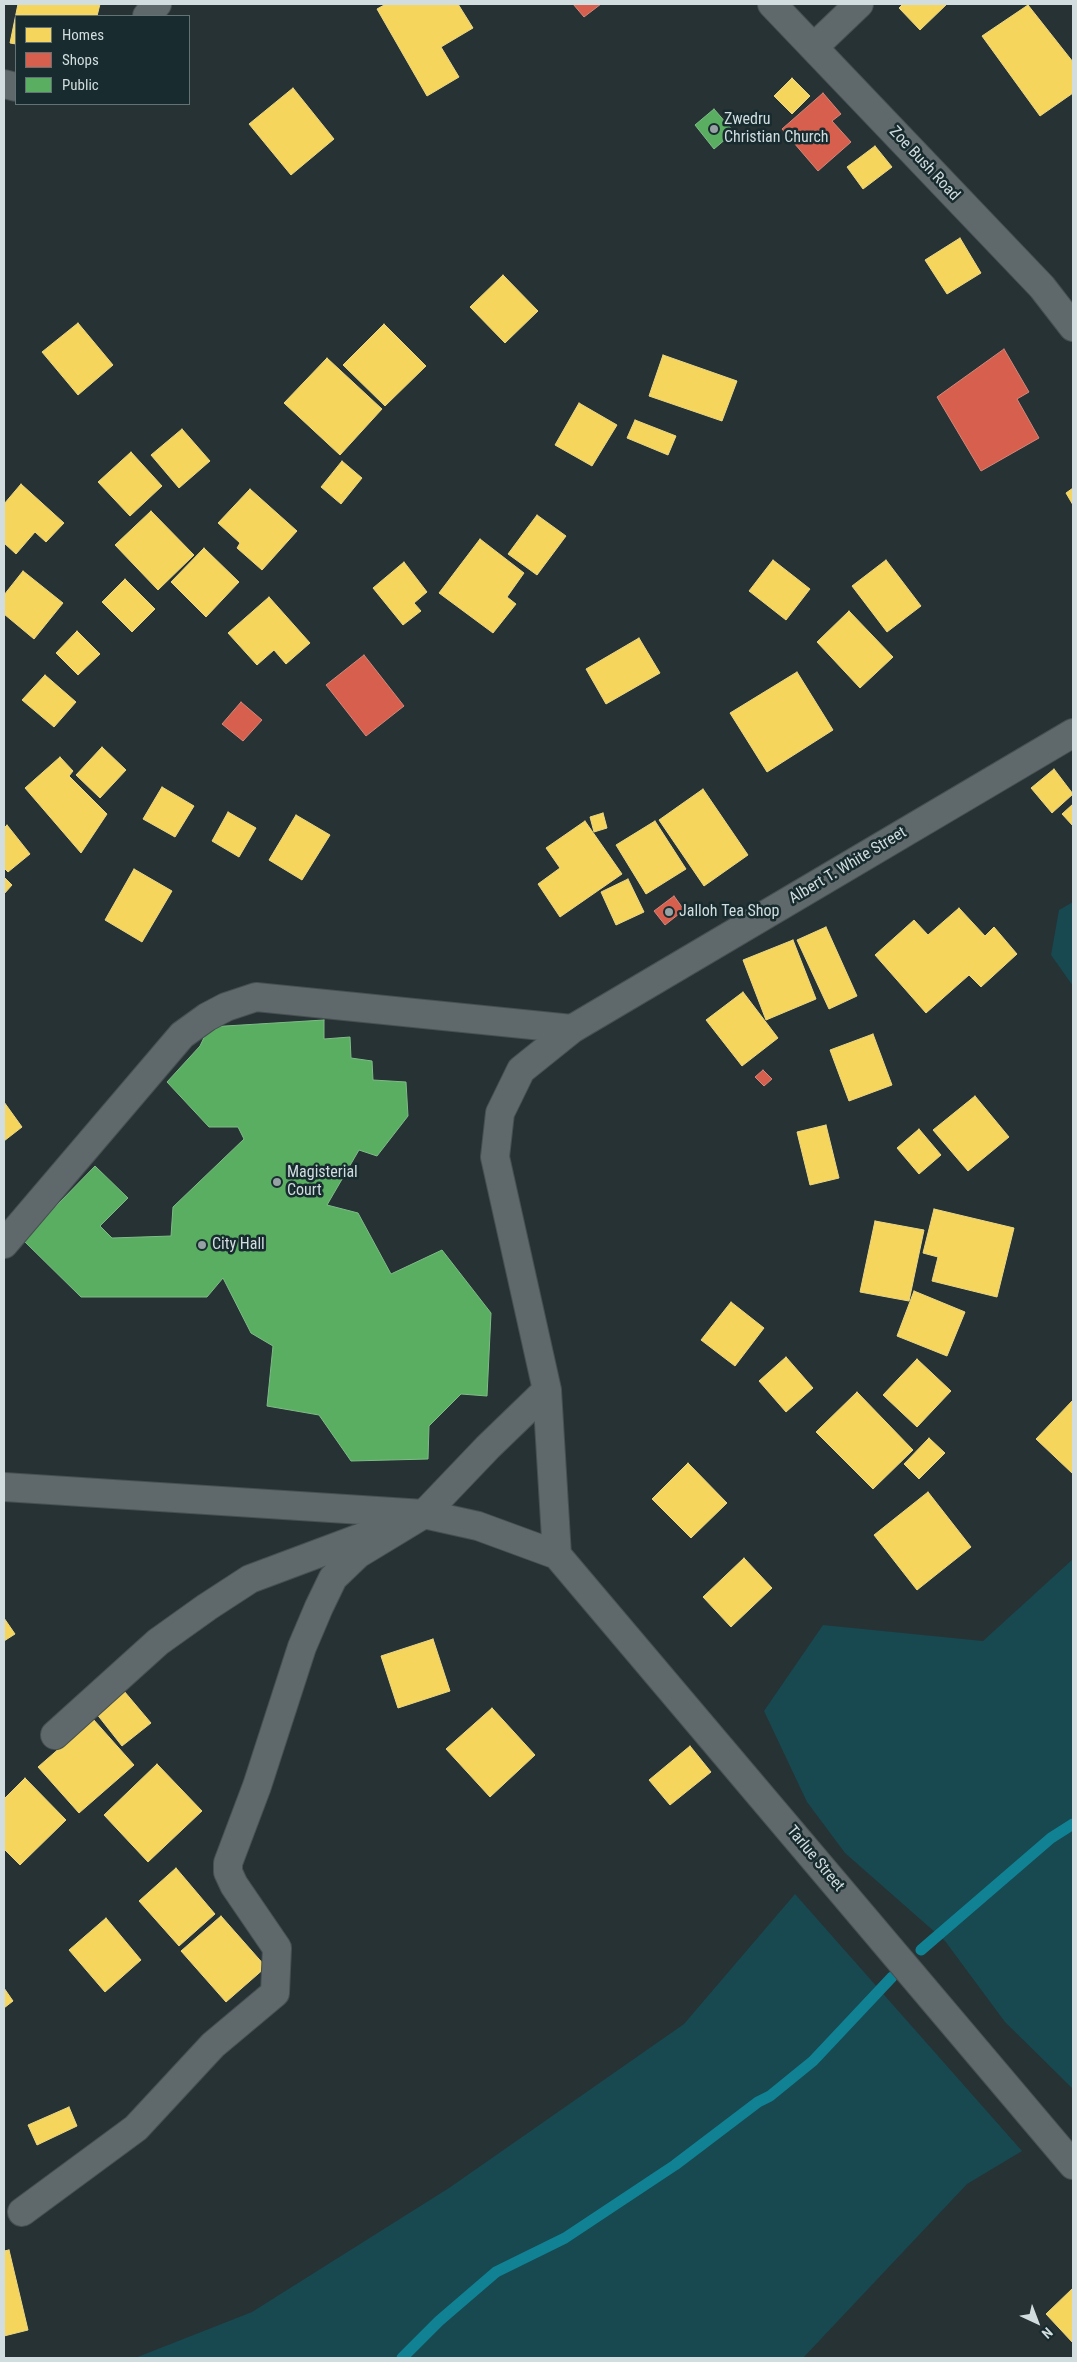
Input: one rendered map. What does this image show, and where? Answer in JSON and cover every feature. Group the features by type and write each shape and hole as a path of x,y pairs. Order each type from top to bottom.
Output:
{"street":[{"path":"148,15 157,4"},
{"name":"Zoe Bush Road","path":"772,4 1042,288 1073,327"},
{"path":"814,47 859,4"},
{"name":"Albert T. White Street","path":"557,1554 547,1390 500,1187 495,1157 500,1113 521,1070 572,1029 1073,733"},
{"path":"4,1244 182,1035 207,1017 226,1008 256,997 572,1029"},
{"path":"22,2212 136,2128 213,2046 275,1993 277,1948 234,1885 228,1872 228,1863 257,1786 302,1648 334,1578 358,1554 424,1514 488,1447 547,1390"},
{"path":"4,1487 424,1514 478,1526 557,1554"},
{"path":"55,1735 158,1642 207,1606 250,1580 424,1514"},
{"name":"Tarlue Street","path":"557,1554 1073,2165"}],"shaded area":[{"path":"1073,902 1073,986 1051,955 1059,910"},
{"path":"1073,1559 1073,2089 1005,2022 945,1941 845,1853 807,1802 764,1711 823,1625 983,1641"},
{"path":"795,1894 1022,2151 967,2184 803,2358 135,2358 252,2312 449,2188 684,2024"}],"building: Homes":[{"path":"18,4 100,4 97,15 16,15"},
{"path":"386,4 458,4 473,28 441,47 459,77 427,96 377,9"},
{"path":"903,4 947,4 920,30 899,8"},
{"path":"1028,5 1073,62 1073,93 1040,116 982,36"},
{"path":"15,19 15,44 10,43"},
{"path":"792,78 810,96 792,114 774,96"},
{"path":"293,88 334,139 291,175 249,124"},
{"path":"875,146 892,167 863,189 847,167"},
{"path":"960,238 981,273 947,294 925,260"},
{"path":"503,275 538,311 505,343 470,307"},
{"path":"78,323 113,365 78,395 42,352"},
{"path":"384,324 426,366 385,406 343,365"},
{"path":"663,355 737,381 722,421 649,396"},
{"path":"327,358 382,409 340,455 284,403"},
{"path":"579,403 617,425 592,466 555,445"},
{"path":"635,420 676,436 668,455 627,438"},
{"path":"182,429 210,461 179,488 151,455"},
{"path":"131,452 162,486 130,516 98,482"},
{"path":"342,461 362,478 341,504 321,487"},
{"path":"21,484 64,523 46,542 35,532 16,554 4,543 4,504"},
{"path":"1073,488 1073,505 1066,493"},
{"path":"250,489 297,531 262,570 237,548 240,543 218,523"},
{"path":"151,511 194,555 158,590 115,545"},
{"path":"537,515 566,536 537,575 508,554"},
{"path":"480,539 524,573 507,597 516,604 493,633 439,593"},
{"path":"204,548 239,582 206,617 171,582"},
{"path":"773,560 810,589 786,620 749,591"},
{"path":"886,560 921,606 887,632 852,586"},
{"path":"404,562 427,592 414,603 421,611 403,625 373,588"},
{"path":"23,571 63,603 34,639 4,614 4,595"},
{"path":"125,579 155,609 132,632 102,602"},
{"path":"269,597 310,643 286,664 274,650 257,665 228,633"},
{"path":"849,611 893,657 860,688 817,642"},
{"path":"77,631 100,654 78,675 56,653"},
{"path":"639,638 660,673 606,704 586,669"},
{"path":"797,672 833,730 767,772 730,713"},
{"path":"45,675 76,702 54,727 22,700"},
{"path":"102,747 126,770 100,798 76,775"},
{"path":"60,757 73,771 69,776 107,814 81,853 25,788"},
{"path":"1054,769 1073,794 1052,813 1031,788"},
{"path":"162,787 194,806 175,837 143,819"},
{"path":"703,789 748,855 704,886 659,820"},
{"path":"1073,804 1073,826 1062,814"},
{"path":"228,812 256,828 239,857 212,841"},
{"path":"603,813 607,828 594,832 590,817"},
{"path":"296,815 330,835 302,880 269,860"},
{"path":"585,821 622,874 560,917 538,884 560,868 546,848"},
{"path":"655,821 686,869 646,894 616,845"},
{"path":"7,825 30,854 8,872 4,868 4,828"},
{"path":"134,869 172,891 142,942 105,920"},
{"path":"4,877 12,885 4,894"},
{"path":"628,879 644,912 616,925 601,892"},
{"path":"959,908 985,936 994,927 1017,954 981,987 969,975 926,1013 875,955 914,920 928,935"},
{"path":"826,927 857,996 829,1009 797,940"},
{"path":"793,940 816,999 766,1020 743,960"},
{"path":"743,992 778,1038 742,1066 706,1020"},
{"path":"873,1034 892,1085 849,1101 830,1050"},
{"path":"975,1096 1009,1137 968,1171 933,1130"},
{"path":"4,1102 22,1127 4,1141"},
{"path":"826,1125 839,1178 810,1185 797,1132"},
{"path":"919,1129 941,1155 919,1174 897,1148"},
{"path":"934,1209 1014,1228 997,1297 932,1281 938,1257 923,1253"},
{"path":"875,1221 924,1230 909,1301 860,1292"},
{"path":"914,1291 965,1312 947,1356 897,1336"},
{"path":"731,1302 764,1328 735,1366 701,1340"},
{"path":"786,1357 813,1388 786,1412 759,1381"},
{"path":"917,1359 951,1391 917,1427 883,1395"},
{"path":"857,1392 913,1450 873,1489 816,1432"},
{"path":"1073,1400 1073,1474 1036,1439"},
{"path":"929,1438 945,1453 919,1479 904,1464"},
{"path":"688,1463 727,1503 691,1538 652,1499"},
{"path":"928,1492 971,1547 917,1590 874,1535"},
{"path":"744,1558 772,1588 731,1627 703,1597"},
{"path":"4,1618 15,1634 4,1641"},
{"path":"433,1639 450,1691 398,1708 381,1656"},
{"path":"124,1691 151,1723 122,1746 96,1713"},
{"path":"492,1708 535,1755 490,1797 446,1749"},
{"path":"93,1719 134,1765 79,1813 38,1767"},
{"path":"690,1746 711,1772 670,1805 649,1780"},
{"path":"157,1764 202,1811 148,1862 104,1815"},
{"path":"25,1778 66,1820 20,1865 4,1849 4,1799"},
{"path":"176,1868 215,1914 179,1946 139,1901"},
{"path":"221,1916 266,1967 226,2002 181,1951"},
{"path":"106,1918 141,1960 105,1992 69,1950"},
{"path":"4,1988 13,2001 4,2008"},
{"path":"69,2107 77,2126 37,2145 28,2125"},
{"path":"9,2250 28,2330 4,2336 4,2251"},
{"path":"1073,2288 1073,2343 1046,2314"}],"building: Shops":[{"path":"573,4 601,4 584,17"},
{"path":"823,93 841,114 832,121 851,142 818,171 782,129"},
{"path":"1004,349 1029,392 1017,399 1039,438 981,471 937,397"},
{"path":"364,655 404,706 366,736 326,685"},
{"path":"241,702 262,720 243,741 222,724"},
{"path":"674,896 684,910 665,925 654,911"},
{"path":"763,1070 772,1079 764,1086 755,1077"}],"building: Public":[{"name":"Zwedru Christian Church","path":"714,109 734,132 714,149 695,125"},
{"name":"City Hall","path":"324,1020 324,1039 350,1037 351,1058 372,1061 373,1080 406,1082 408,1116 377,1156 359,1150 327,1205 358,1213 391,1274 442,1250 491,1313 487,1396 461,1394 429,1426 428,1459 351,1461 319,1415 267,1406 273,1346 251,1333 223,1278 207,1297 81,1297 23,1240 95,1166 128,1198 100,1226 112,1238 171,1236 173,1207 244,1139 238,1127 209,1127 167,1082 200,1046 209,1027"}],"waterway":[{"path":"921,1950 1051,1838 1073,1824"},
{"path":"402,2358 439,2321 496,2272 565,2238 675,2165 758,2102 770,2096 813,2061 892,1977"}],"place":[{"name":"Zwedru Christian Church","path":"714,129"},
{"name":"Jalloh Tea Shop","path":"669,912"},
{"name":"Magisterial Court","path":"277,1182"},
{"name":"City Hall","path":"202,1245"}]}
